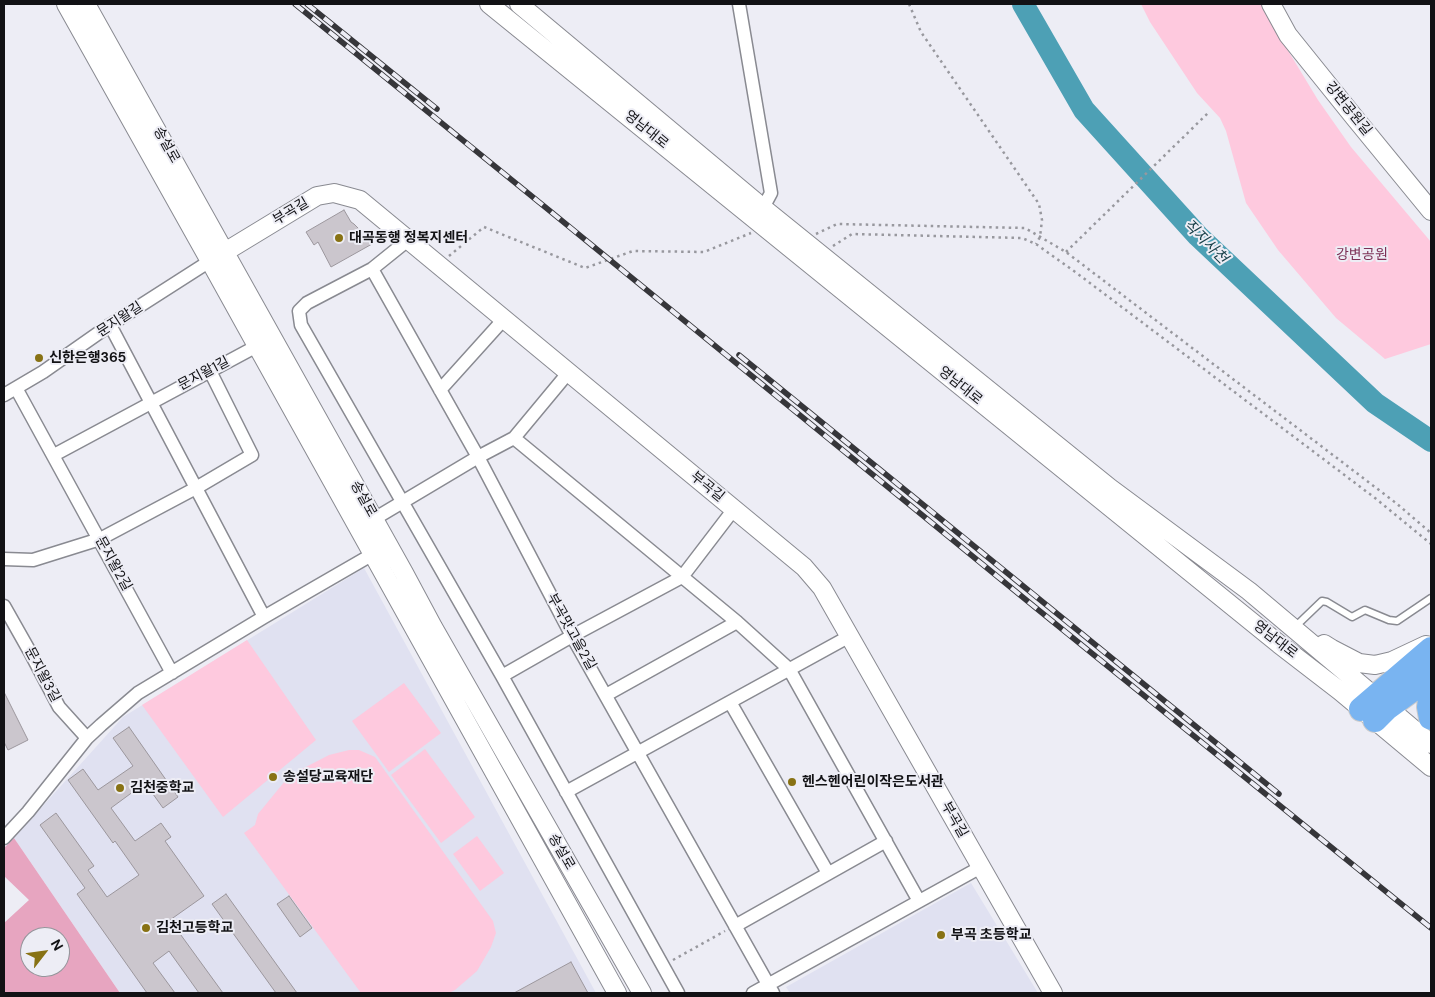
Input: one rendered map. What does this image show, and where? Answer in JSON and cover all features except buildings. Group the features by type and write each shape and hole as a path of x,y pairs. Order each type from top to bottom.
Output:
{"highway":[{"path":"1374,708 1431,649"},
{"path":"1374,708 1431,676"},
{"path":"1431,692 1431,718"}],"street":[{"name":"송설로","path":"66,4 374,519 438,636 642,993"},
{"name":"송설로","path":"86,4 218,256 257,346 617,993"},
{"name":"영남대로","path":"489,4 1271,638 1431,744"},
{"name":"영남대로","path":"519,4 763,208 1110,488 1249,591 1374,708 1431,767"},
{"path":"739,4 771,193 763,208"},
{"name":"강변공원길","path":"1271,4 1288,35 1431,211"},
{"name":"부곡길","path":"218,256 317,196 334,193 360,200 804,567 822,588 1053,993"},
{"path":"408,240 372,269 307,303 299,311 301,325 502,676 678,993"},
{"name":"문지왈길","path":"4,394 43,372 110,325 218,256"},
{"name":"부곡맛고을2길","path":"372,269 478,457 572,636 771,989"},
{"path":"440,390 504,319"},
{"path":"110,325 264,617"},
{"name":"문지왈1길","path":"151,402 257,346"},
{"path":"4,559 33,560 100,539 196,488 252,455 210,371"},
{"path":"374,519 478,457 514,438 568,373"},
{"name":"문지왈2길","path":"16,388 172,672"},
{"path":"54,455 151,402"},
{"path":"514,438 737,622 789,670 920,901"},
{"path":"502,676 682,577 734,510"},
{"path":"4,838 28,812 87,738 138,693 388,544"},
{"path":"1249,591 1332,649 1360,663 1375,665 1392,661 1431,643"},
{"name":"문지왈3길","path":"4,606 59,707 87,738"},
{"path":"606,695 737,622"},
{"path":"566,792 850,636"},
{"path":"730,702 828,873"},
{"path":"735,926 886,841"},
{"path":"753,993 771,989 920,901 982,867"}],"lane":[{"path":"1297,625 1322,601 1328,602 1352,617 1365,610 1389,620 1397,621 1431,598"}],"path":[{"path":"909,4 921,32 1039,204 1042,220 1040,237 1036,244"},
{"path":"1066,252 1208,113"},
{"path":"804,240 837,224 1025,228 1066,252 1396,503 1431,533"},
{"path":"438,264 484,227 585,268 633,250 704,252 766,228"},
{"path":"821,254 852,234 1022,238 1036,244 1375,498 1431,544"},
{"path":"663,966 735,926"}],"shaded area":[{"name":"송설당교육재단","path":"364,568 596,993 120,993 14,838 123,717"},
{"path":"14,838 120,993 4,993 4,923 29,900 4,876 4,848"},
{"name":"부곡 초등학교","path":"971,883 1038,993 790,993 786,987"}],"green space":[{"name":"강변공원","path":"1141,4 1262,4 1318,100 1351,147 1431,242 1431,344 1385,359 1336,318 1278,250 1246,203 1226,131 1220,118 1197,93 1150,22"},
{"path":"247,640 316,740 223,817 142,705"},
{"path":"404,683 441,733 389,772 352,721"},
{"path":"425,749 475,817 441,843 391,775"},
{"path":"349,750 359,750 375,757 493,921 496,933 491,947 477,971 449,993 361,993 244,833 255,825 258,814 285,781 302,769 329,755"},
{"path":"477,836 504,873 480,891 453,854"}],"waterway":[{"name":"직지사천","path":"1023,4 1084,110 1198,236 1375,403 1431,441"}],"railway":[{"path":"295,4 1431,928"},
{"path":"307,4 437,109"},
{"path":"739,355 1279,794"}],"place":[{"name":"대곡동행 정복지센터","path":"339,238"},
{"name":"신한은행365","path":"39,358"},
{"name":"송설당교육재단","path":"273,777"},
{"name":"헨스헨어린이작은도서관","path":"792,782"},
{"name":"김천중학교","path":"120,788"},
{"name":"김천고등학교","path":"146,928"},
{"name":"부곡 초등학교","path":"941,935"}]}
